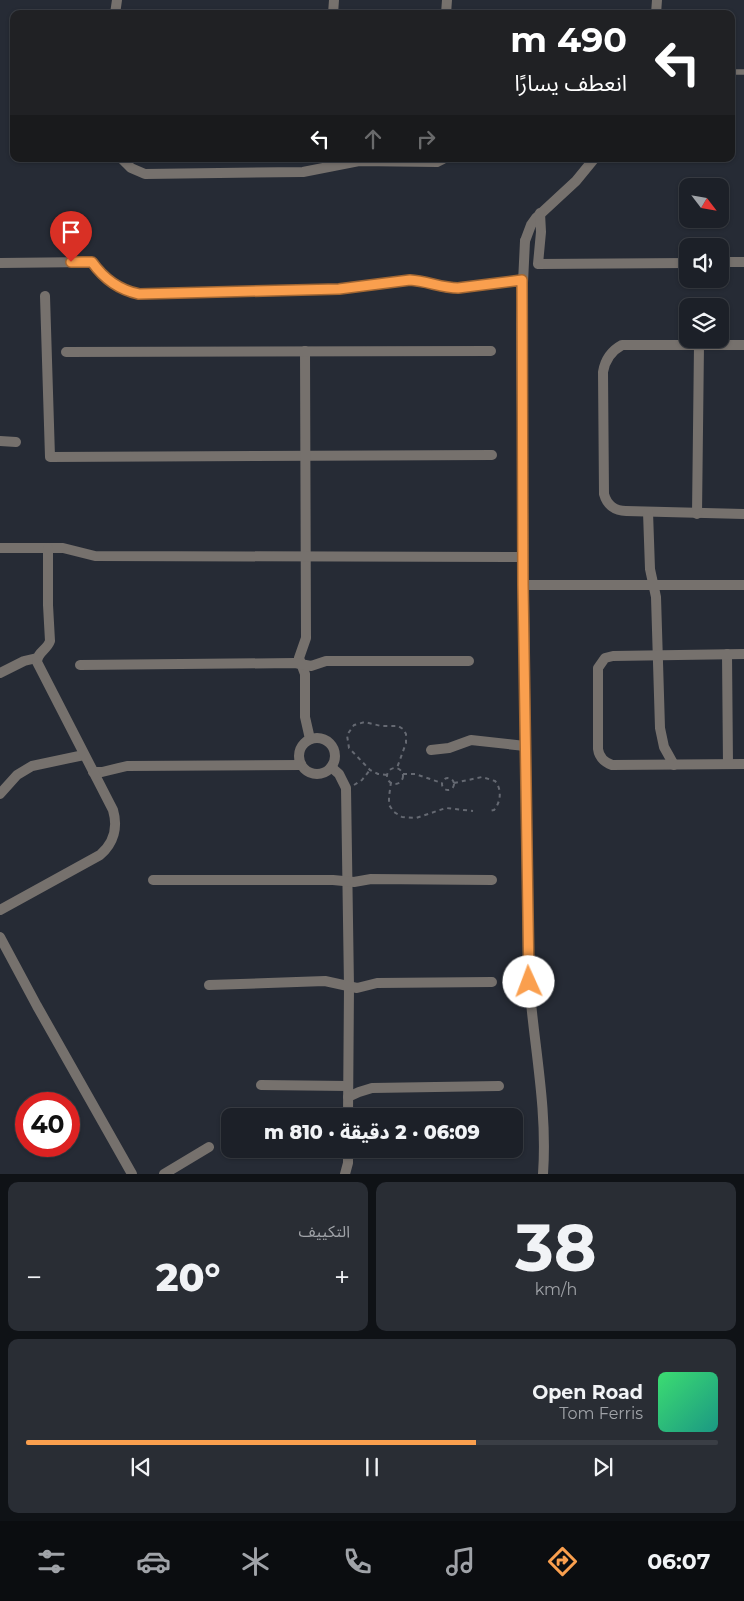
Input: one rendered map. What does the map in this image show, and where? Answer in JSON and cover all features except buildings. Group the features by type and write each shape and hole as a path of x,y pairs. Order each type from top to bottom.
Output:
{"street":[{"path":"125,162 131,168 145,174 303,172 342,162"},
{"path":"543,1174 543,1101 532,1024 528,968 523,585 522,280 524,244 531,225 540,213 576,181 592,162"},
{"path":"540,213 538,264 679,263"},
{"path":"524,244 540,248"},
{"path":"0,263 92,262 101,274 112,283 125,290 139,294 339,289 410,280 448,288 458,288 522,280"},
{"path":"729,262 744,262"},
{"path":"45,296 50,457 492,455"},
{"path":"679,345 622,345 611,353 604,367 604,494 611,506 621,511 744,514"},
{"path":"729,345 744,345"},
{"path":"697,514 699,348"},
{"path":"305,351 306,638 299,655 305,674 304,717 310,739"},
{"path":"66,352 491,351"},
{"path":"0,441 16,442"},
{"path":"648,512 650,569 656,597 660,728 664,747 674,765"},
{"path":"0,548 68,549 85,555 95,556 523,557"},
{"path":"0,910 100,855 110,845 115,832 115,817 38,666 37,658 50,641 48,548"},
{"path":"523,585 744,585"},
{"path":"728,654 728,764"},
{"path":"744,654 608,656 604,658 599,664 598,749 602,759 612,765 744,764"},
{"path":"0,673 24,661 37,658"},
{"path":"80,665 301,664 311,666 326,661 470,661"},
{"path":"310,739 324,739 331,745 335,758 331,767 324,772 316,774 307,772 301,765 299,752 303,744 310,739"},
{"path":"431,750 449,748 471,740 525,746"},
{"path":"0,794 17,775 32,766 84,755"},
{"path":"93,772 102,772 127,766 301,765"},
{"path":"331,767 339,774 346,788 349,882 348,1108"},
{"path":"153,880 333,880 349,882 371,879 492,880"},
{"path":"0,937 36,1006 132,1174"},
{"path":"209,984 325,981 349,987 361,987 377,983 492,982"},
{"path":"261,1085 348,1092 358,1092 372,1088 499,1086"},
{"path":"164,1174 209,1147"},
{"path":"346,1173 347,1158"}],"path":[{"path":"387,775 378,774 370,770 351,751 347,744 349,731 354,725 361,722 381,726 398,726 403,729 406,734 406,743 397,768"},
{"path":"387,775 389,770 397,768 403,774"},
{"path":"346,788 362,780 370,770"},
{"path":"391,782 400,782 403,774"},
{"path":"403,774 415,774 442,783 444,788 448,790 453,788 454,783"},
{"path":"387,775 391,782 388,797 389,805 394,812 402,817 416,818 446,808 473,811"},
{"path":"454,783 482,776 495,781 500,792 498,805 494,810 488,811"},
{"path":"442,783 447,778 452,779 454,783"}],"route":[{"path":"71,262 92,262 101,274 112,283 125,290 139,294 339,289 410,280 448,288 458,288 522,280 523,585 529,982"}]}
